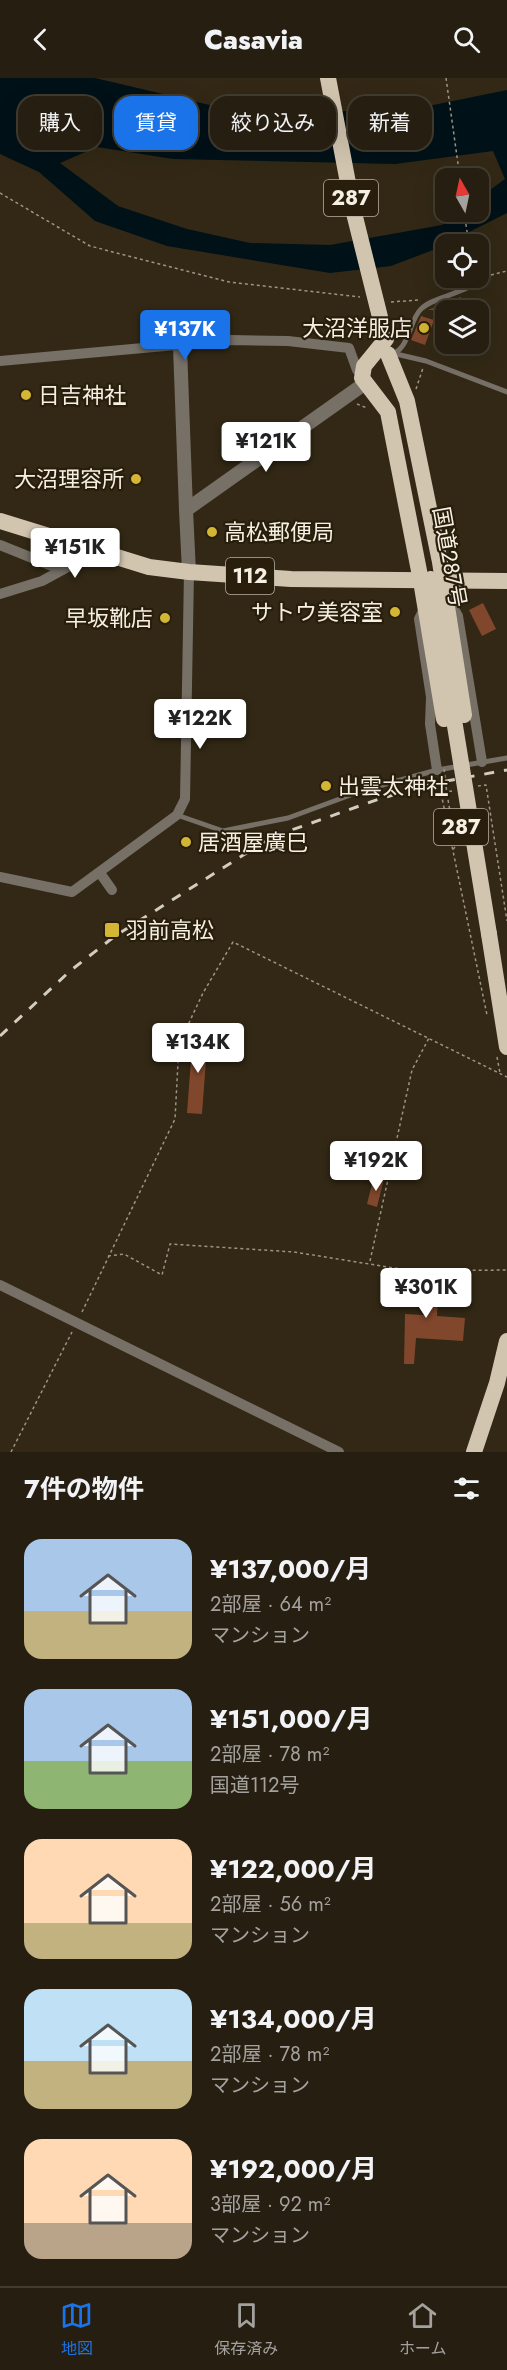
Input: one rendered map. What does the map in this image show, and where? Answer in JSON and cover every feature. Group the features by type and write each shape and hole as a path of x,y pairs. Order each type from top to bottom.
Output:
{"highway":[{"name":"国道287号","path":"328,78 352,209 390,349 507,1047"},
{"path":"363,378 390,349"},
{"name":"287","path":"390,349 406,401 443,581 465,715 488,934"},
{"name":"287","path":"363,378 388,411 421,580 444,719 488,934"},
{"name":"112","path":"0,520 95,552 149,567 189,572 291,579 507,581"},
{"path":"474,1452 497,1383 507,1341"}],"street":[{"path":"0,361 97,351 180,347 231,340 349,348 357,370 363,378 186,510"},
{"path":"0,877 72,892 177,815 185,799 189,572 180,347"},
{"path":"0,545 62,570"},
{"path":"0,594 42,580 95,552"},
{"path":"446,604 454,609 458,616 482,762"},
{"path":"425,608 419,619 431,697 430,724 440,770"},
{"path":"100,873 112,890"},
{"path":"0,1285 339,1452"}],"lane":[{"path":"390,349 409,333 419,311 471,288"},
{"path":"390,349 507,392"},
{"path":"177,815 223,831 288,818 364,790 440,770 507,758"}],"path":[{"path":"446,78 459,168"},
{"path":"0,193 90,246 229,282 368,298"},
{"path":"489,276 507,271"},
{"path":"389,302 423,300"},
{"path":"406,401 414,393 426,361"},
{"path":"440,770 447,794 456,845 452,850"},
{"path":"11,1452 175,1119 179,1044 203,993 233,942 507,1077"},
{"path":"370,1262 412,1070 430,1038"},
{"path":"108,1256 124,1254 162,1275 170,1244 294,1252 439,1272 507,1269"}],"shaded area":[{"path":"0,78 95,78 171,96 114,96 114,150 102,148 102,96 18,96 18,150 90,150 60,163 118,206 187,229 250,243 330,245 442,225 446,222 489,222 465,234 435,234 435,249 391,266 330,273 167,246 95,221 39,172 0,154"},
{"path":"507,90 507,213 489,222 489,191 505,179 493,151 395,164 173,159 116,150 198,150 198,102 210,105 210,150 336,150 336,111 348,111 348,150 432,150 432,105"}],"building":[{"path":"421,316 434,320 425,345 411,340"},
{"path":"483,603 496,629 482,636 469,610"},
{"path":"193,1033 208,1034 202,1114 187,1113"},
{"path":"374,1176 384,1179 377,1207 367,1204"},
{"path":"401,1275 421,1277 421,1292 438,1293 437,1316 465,1318 463,1341 416,1338 414,1364 404,1364 405,1314 424,1315 425,1300 399,1299"}],"railway":[{"path":"0,1036 70,971 115,936 272,837 379,799 435,783 507,770"}],"place":[{"name":"大沼洋服店","path":"424,328"},
{"name":"日吉神社","path":"26,395"},
{"name":"大沼理容所","path":"136,479"},
{"name":"高松郵便局","path":"212,532"},
{"name":"サトウ美容室","path":"395,612"},
{"name":"早坂靴店","path":"165,618"},
{"name":"出雲太神社","path":"326,786"},
{"name":"居酒屋廣巳","path":"186,842"},
{"name":"羽前高松","path":"112,930"}]}
